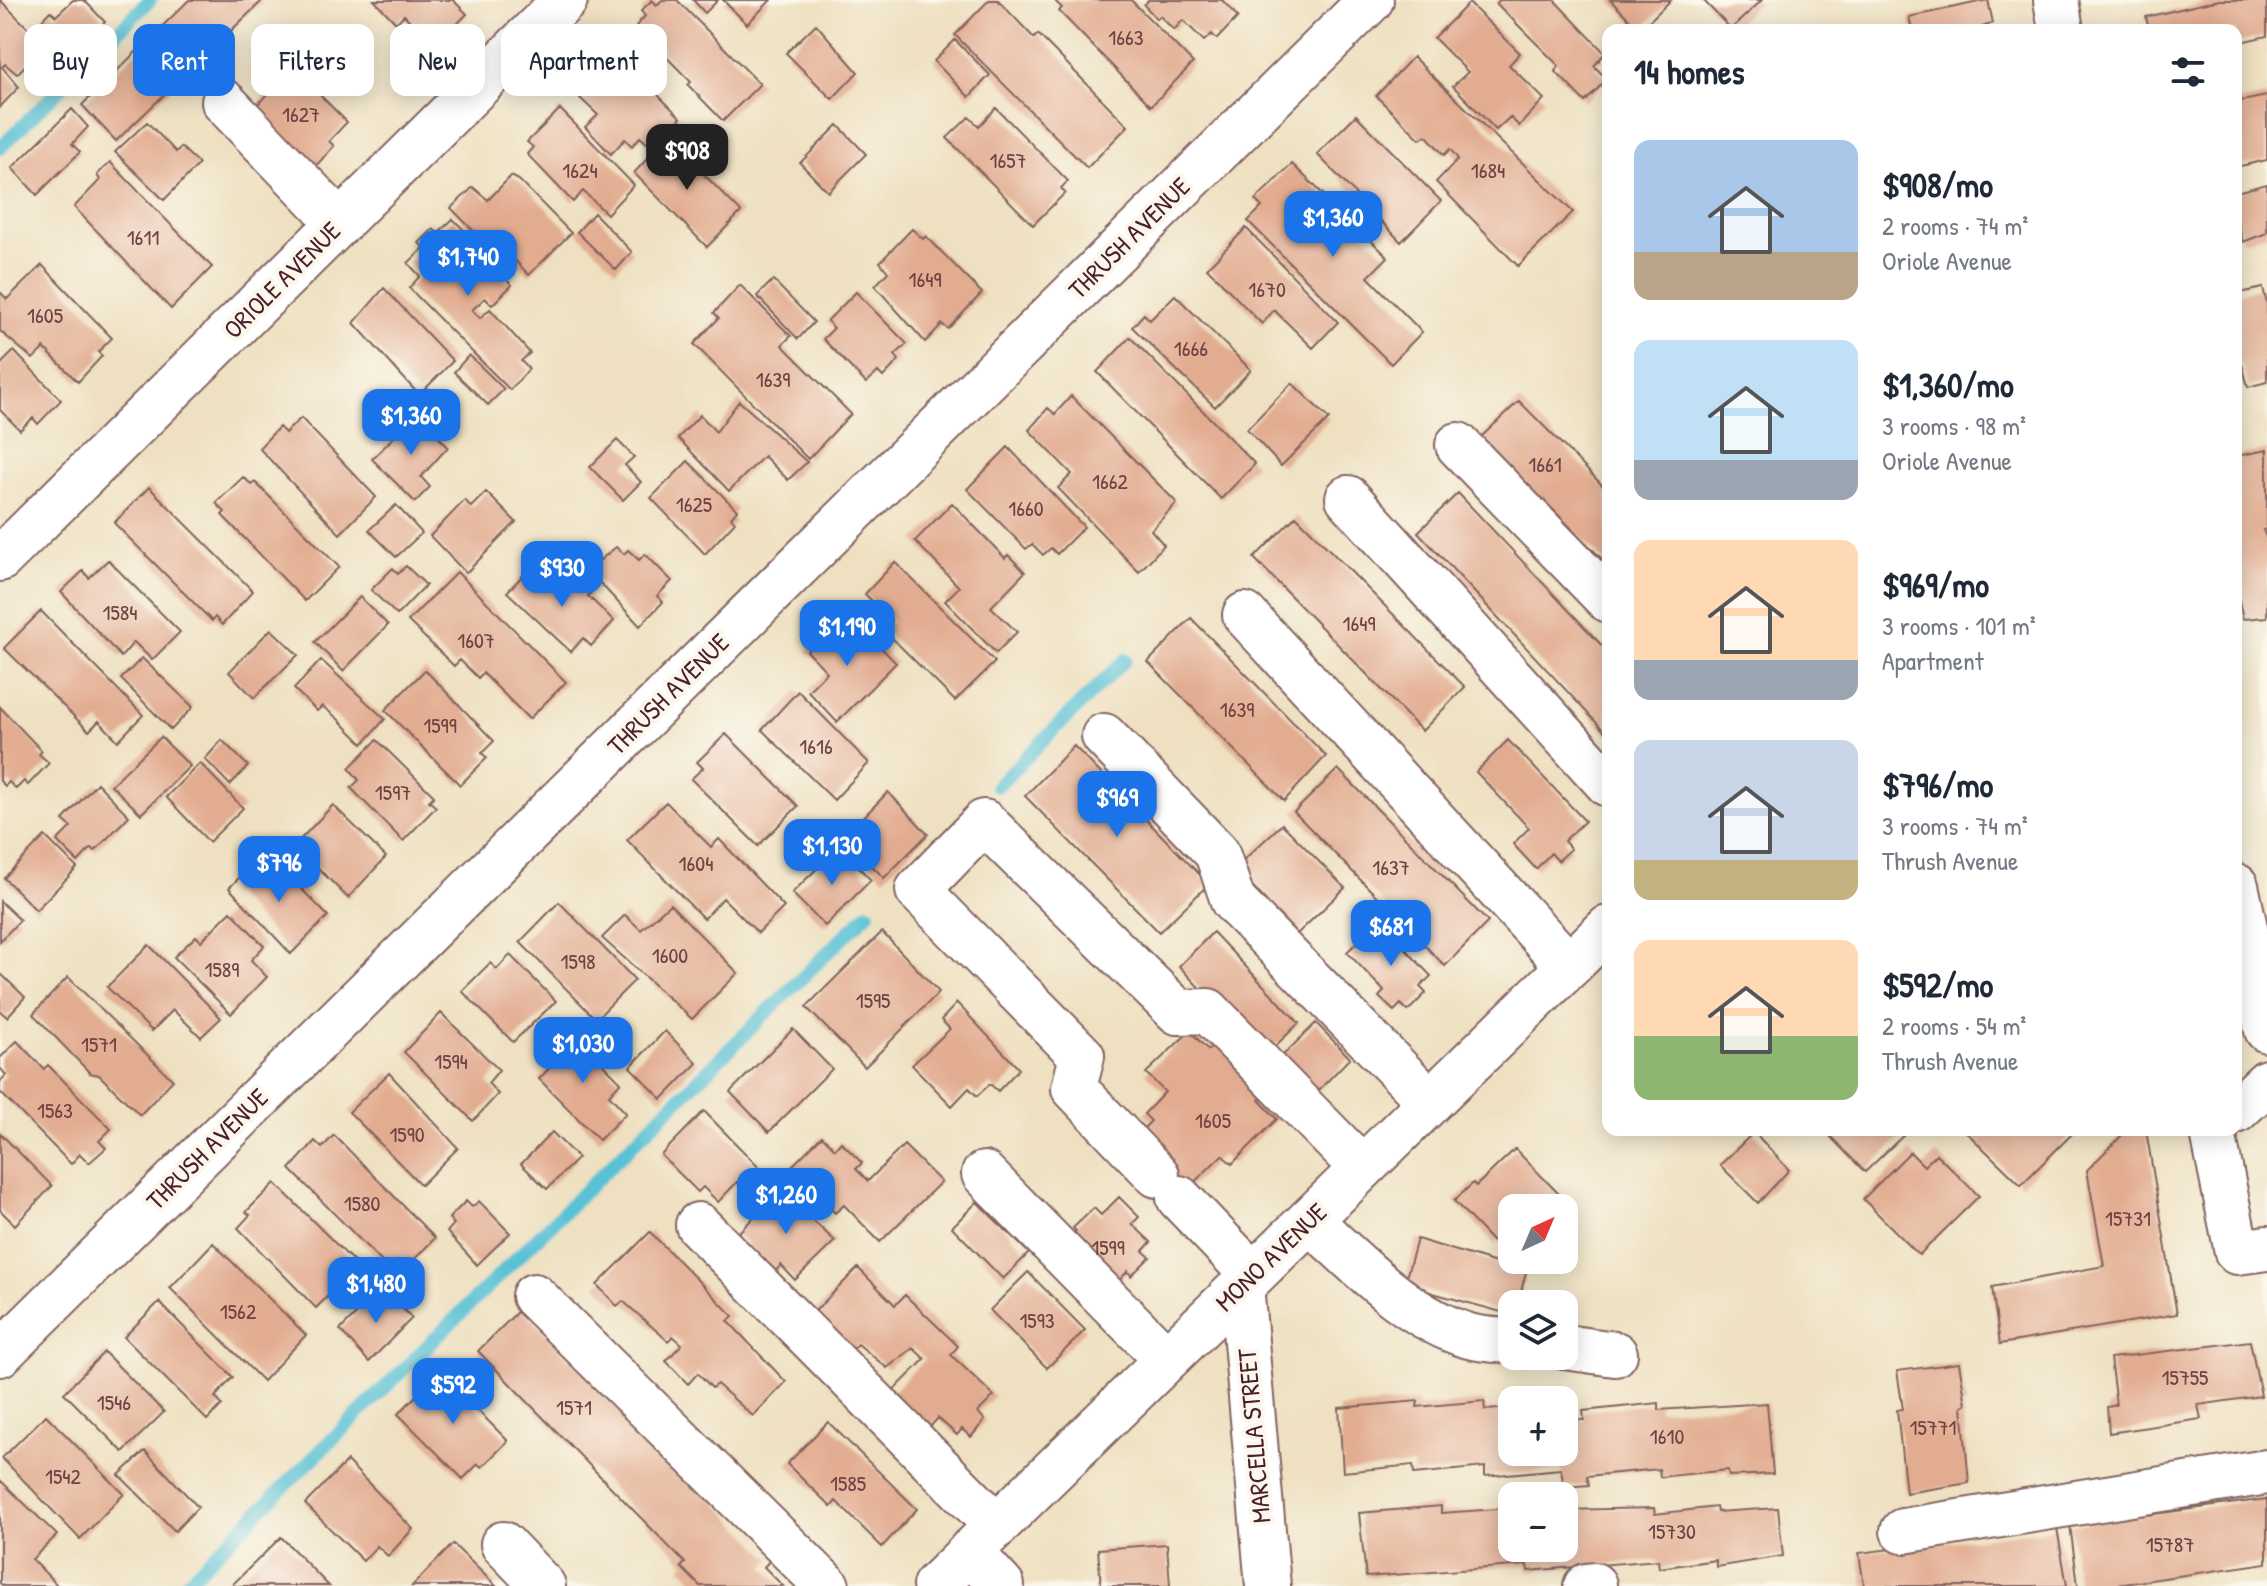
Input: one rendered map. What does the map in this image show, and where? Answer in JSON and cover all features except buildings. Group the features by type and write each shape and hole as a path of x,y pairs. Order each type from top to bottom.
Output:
{"street":[{"name":"ORIOLE AVENUE","path":"0,559 565,0"},
{"name":"THRUSH AVENUE","path":"0,1354 1371,0"},
{"path":"2056,0 2060,24"},
{"path":"224,102 340,223"},
{"path":"1458,445 1602,594"},
{"path":"1348,498 1602,777"},
{"path":"1245,615 1569,966"},
{"path":"1104,736 1217,853 1233,901 1429,1101"},
{"path":"1247,1280 1168,1187 1074,1088 1082,1056 918,890 984,822 1178,1012 1208,1011 1362,1168"},
{"path":"2242,914 2267,1030"},
{"name":"MONO AVENUE","path":"935,1586 1602,934"},
{"path":"2242,1105 2267,1082"},
{"path":"2214,1136 2237,1252 2267,1248"},
{"path":"984,1174 1166,1359"},
{"path":"1309,1220 1390,1293 1469,1336 1498,1339"},
{"path":"698,1225 984,1538 1002,1586"},
{"name":"MARCELLA STREET","path":"1247,1280 1268,1586"},
{"path":"534,1296 827,1586"},
{"path":"1578,1349 1615,1354"},
{"path":"1903,1531 2267,1472"},
{"path":"503,1544 543,1586"},
{"path":"1586,1586 1594,1585"}],"waterway":[{"path":"0,148 150,0"},
{"path":"997,786 1125,660"},
{"path":"183,1586 868,913"}]}
